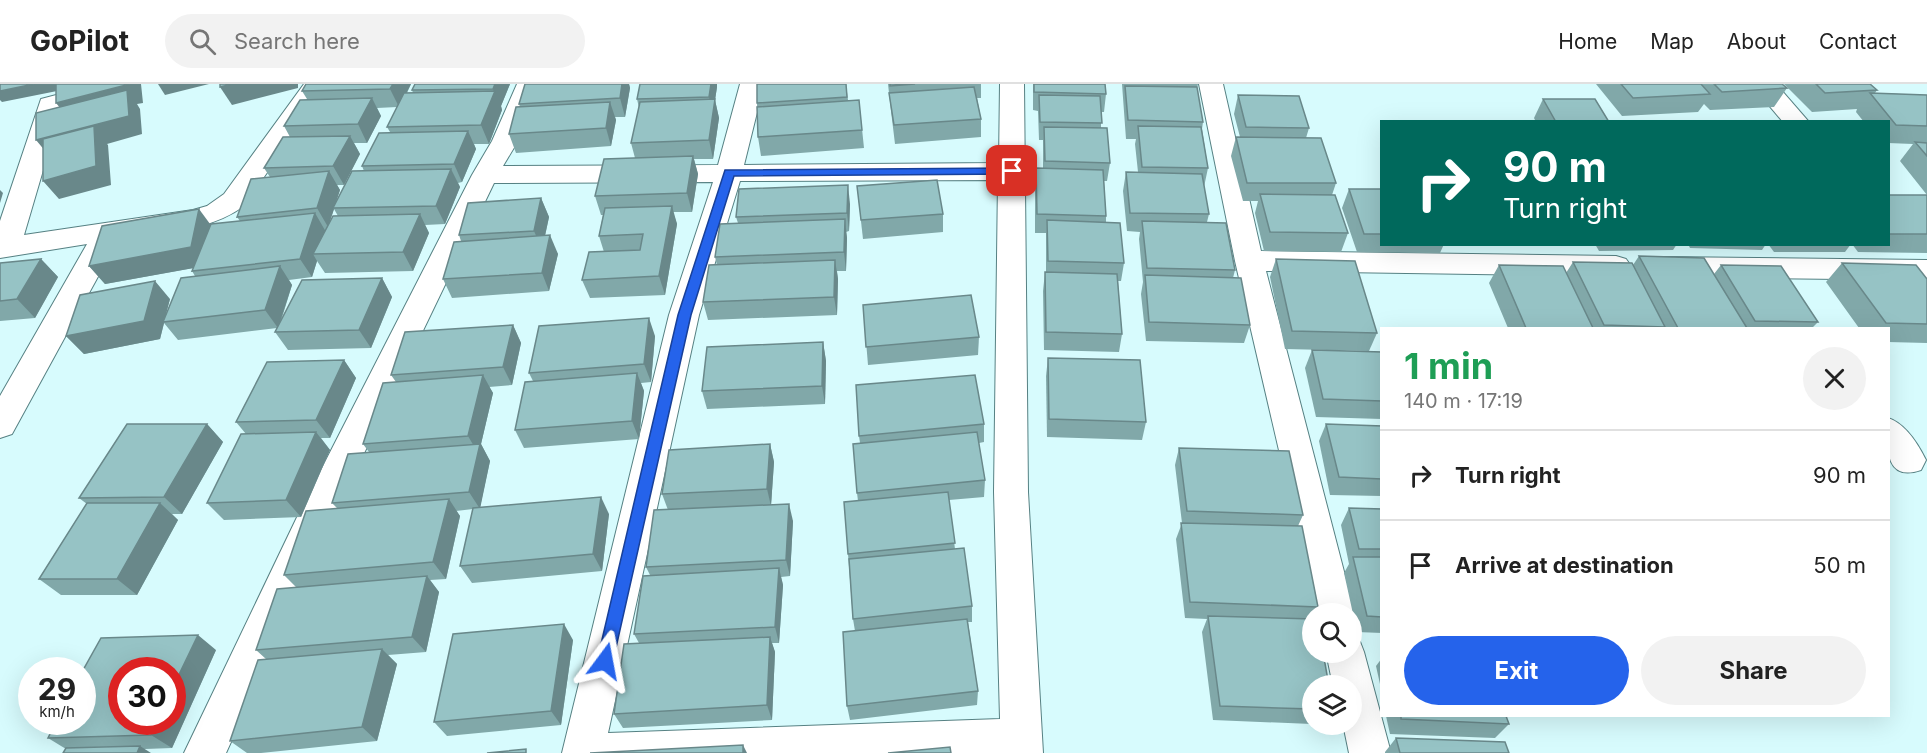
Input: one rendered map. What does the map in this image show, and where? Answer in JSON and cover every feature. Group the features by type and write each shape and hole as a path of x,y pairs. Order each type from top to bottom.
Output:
{"street":[{"path":"127,84 50,104 3,247 195,219 217,212 234,200 316,84"},
{"path":"205,753 312,524 485,174 505,141 529,84"},
{"path":"583,753 684,315 729,172 752,84"},
{"path":"609,753 1022,746 1011,492 1012,84"},
{"path":"1211,84 1249,261 1333,603"},
{"path":"1763,84 1795,120"},
{"path":"485,174 1012,171"},
{"path":"0,424 108,233"},
{"path":"1249,261 1927,270"},
{"path":"1770,268 1789,294"},
{"path":"1890,434 1910,460"},
{"path":"1348,663 1370,753"}],"building":[{"path":"0,84 34,84 0,91"},
{"path":"56,84 130,84 56,103"},
{"path":"306,84 393,84 390,89 302,91"},
{"path":"415,84 495,84 493,89 412,90"},
{"path":"525,84 622,84 620,98 519,104"},
{"path":"640,84 711,84 709,97 637,99"},
{"path":"757,84 846,84 847,97 757,103"},
{"path":"890,84 915,84 890,86"},
{"path":"1034,84 1105,84 1106,94 1034,92"},
{"path":"1621,84 1701,84 1710,94 1633,98"},
{"path":"1714,84 1782,84 1787,88 1722,92"},
{"path":"1816,84 1870,84 1877,90 1825,93"},
{"path":"1125,86 1197,87 1203,122 1128,120"},
{"path":"974,87 981,119 894,125 889,93"},
{"path":"127,90 129,116 36,140 36,113"},
{"path":"495,91 481,125 387,127 404,93"},
{"path":"1870,93 1927,95 1927,126 1896,125"},
{"path":"1039,95 1100,96 1102,123 1040,122"},
{"path":"1238,95 1299,96 1309,128 1246,127"},
{"path":"372,98 358,124 284,126 300,100"},
{"path":"715,99 709,140 631,143 640,102"},
{"path":"1543,99 1595,99 1608,120 1555,120"},
{"path":"859,100 862,130 758,137 757,107"},
{"path":"610,102 606,128 509,134 516,107"},
{"path":"94,126 96,166 43,181 43,139"},
{"path":"1138,126 1201,127 1208,168 1142,167"},
{"path":"1044,127 1107,128 1110,163 1045,161"},
{"path":"468,131 454,164 362,166 379,133"},
{"path":"350,136 333,166 264,168 283,137"},
{"path":"1236,137 1321,138 1336,183 1247,183"},
{"path":"1915,142 1927,143 1927,156"},
{"path":"693,156 687,193 595,196 604,159"},
{"path":"1036,168 1103,170 1106,216 1037,214"},
{"path":"451,169 436,206 333,208 352,171"},
{"path":"329,171 317,208 237,217 251,179"},
{"path":"1126,172 1202,174 1209,214 1130,213"},
{"path":"937,180 943,214 861,220 857,186"},
{"path":"848,185 847,213 736,217 739,189"},
{"path":"1349,189 1380,189 1380,234 1364,234"},
{"path":"1260,194 1335,195 1348,233 1270,232"},
{"path":"1890,195 1927,195 1927,234 1890,234"},
{"path":"541,198 534,231 459,235 468,203"},
{"path":"672,206 659,276 582,280 589,252 640,250 643,234 599,236 605,208"},
{"path":"199,209 191,247 89,266 102,226"},
{"path":"315,213 300,259 192,271 211,224"},
{"path":"420,214 403,252 313,254 333,216"},
{"path":"845,219 844,252 715,257 720,224"},
{"path":"1047,220 1120,223 1124,263 1048,261"},
{"path":"1142,221 1226,223 1235,270 1147,268"},
{"path":"550,235 542,273 443,279 454,242"},
{"path":"1639,256 1704,258 1746,327 1677,327"},
{"path":"41,259 17,299 0,301 0,263"},
{"path":"1276,259 1355,261 1377,333 1292,331"},
{"path":"835,260 834,297 703,302 709,265"},
{"path":"1573,262 1632,263 1665,327 1604,325"},
{"path":"1842,263 1916,265 1927,279 1927,324 1886,323"},
{"path":"1499,265 1563,266 1593,327 1526,327"},
{"path":"1721,265 1781,266 1818,322 1755,321"},
{"path":"280,266 265,310 163,322 181,278"},
{"path":"1045,272 1117,274 1122,334 1046,332"},
{"path":"1145,275 1241,278 1250,325 1149,322"},
{"path":"382,278 359,330 275,332 302,280"},
{"path":"155,281 144,321 66,336 80,295"},
{"path":"971,295 979,337 866,347 863,305"},
{"path":"649,318 644,364 529,373 539,326"},
{"path":"513,325 503,367 391,375 405,332"},
{"path":"823,342 822,386 702,391 707,347"},
{"path":"1312,350 1380,352 1380,401 1323,399"},
{"path":"1048,358 1140,360 1146,422 1049,419"},
{"path":"344,360 316,420 236,422 267,362"},
{"path":"637,373 632,421 515,430 525,382"},
{"path":"483,375 468,436 363,444 383,383"},
{"path":"975,375 984,424 859,436 856,385"},
{"path":"127,424 207,424 164,497 79,498"},
{"path":"1326,424 1380,426 1380,479 1339,477"},
{"path":"316,432 286,500 207,503 241,434"},
{"path":"977,432 985,480 857,493 853,444"},
{"path":"480,444 469,492 332,503 348,454"},
{"path":"770,444 767,489 662,494 669,450"},
{"path":"1179,448 1289,451 1303,515 1187,511"},
{"path":"948,492 955,543 848,554 844,502"},
{"path":"601,497 593,554 460,566 473,508"},
{"path":"449,499 433,562 284,575 306,511"},
{"path":"87,503 160,503 117,579 39,579"},
{"path":"789,504 786,560 646,567 654,510"},
{"path":"1349,508 1380,509 1380,549 1359,549"},
{"path":"1181,523 1302,526 1317,603 1302,603 1302,606 1190,602"},
{"path":"964,548 972,606 853,619 849,559"},
{"path":"1353,557 1380,557 1380,617 1367,616"},
{"path":"779,568 775,627 634,634 643,576"},
{"path":"427,576 412,637 256,650 277,589"},
{"path":"1208,616 1302,619 1302,663 1325,663 1327,675 1302,675 1302,709 1220,706"},
{"path":"967,619 978,691 847,706 843,632"},
{"path":"564,624 551,711 434,722 453,634"},
{"path":"198,635 186,660 186,657 108,657 108,735 151,735 48,738 50,735 96,735 96,657 90,657 101,638"},
{"path":"770,637 767,705 614,714 624,644"},
{"path":"382,649 362,727 230,741 258,660"},
{"path":"1401,717 1506,717 1509,724 1401,719"},
{"path":"1396,738 1505,742 1509,753 1400,753"},
{"path":"743,745 743,753 590,753"},
{"path":"140,746 137,753 63,753 66,748"},
{"path":"950,747 951,753 888,753"},
{"path":"526,749 526,753 487,753"}],"route":[{"path":"605,661 684,315 729,172 1012,171"}]}
